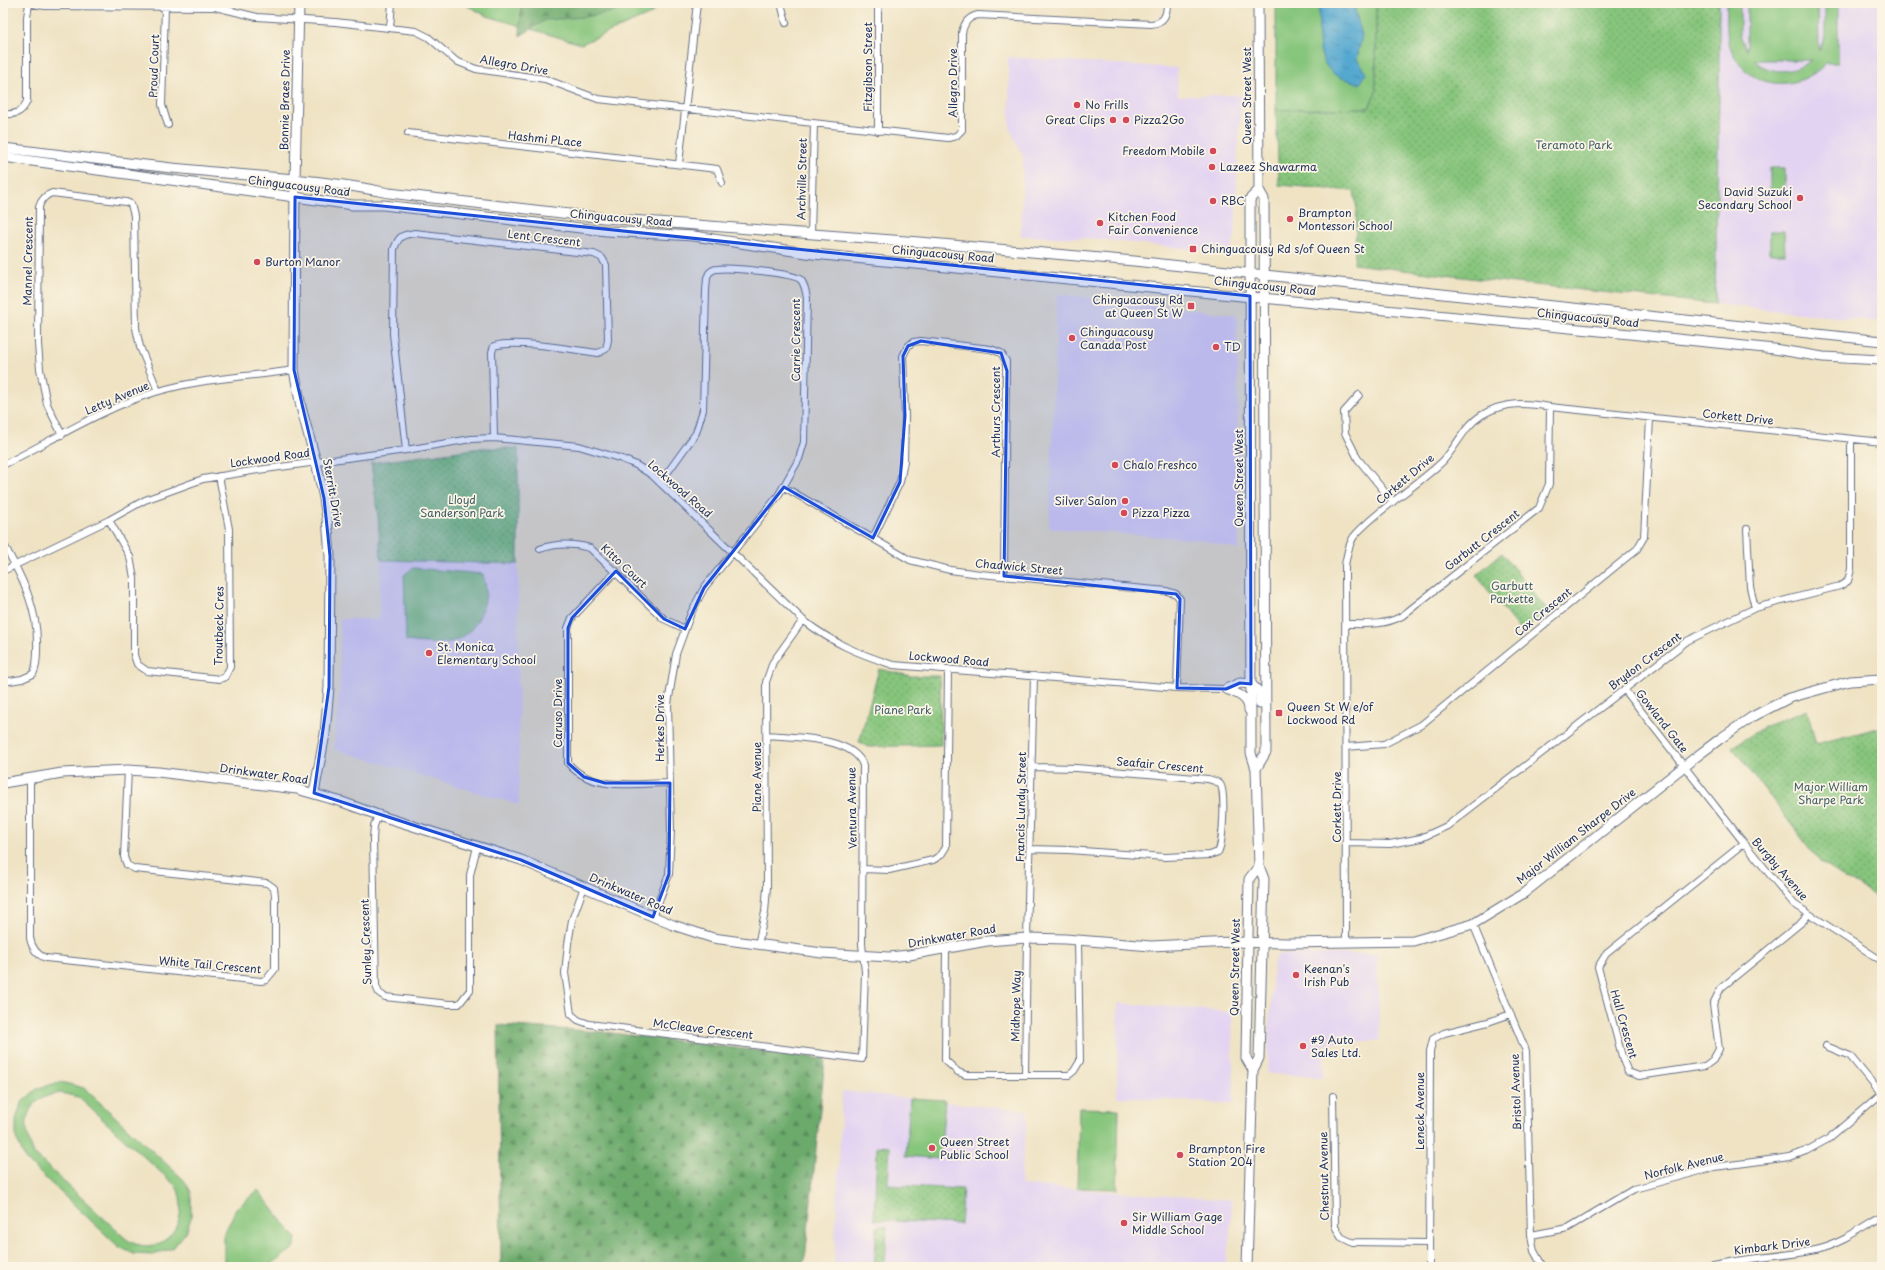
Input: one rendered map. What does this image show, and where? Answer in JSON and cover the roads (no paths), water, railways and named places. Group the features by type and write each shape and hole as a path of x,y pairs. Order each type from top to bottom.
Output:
{"main road":[{"name":"Bonnie Braes Drive","path":"295,197 299,3"},
{"name":"Queen Street West","path":"1258,3 1259,190 1264,199 1265,274 1266,752"},
{"name":"Chinguacousy Road","path":"3,148 295,181 357,186 389,194 604,218 1072,255 1265,274 1882,341"},
{"name":"Chinguacousy Road","path":"3,157 353,205 382,205 607,230 694,236 813,254 1774,349 1823,357 1882,360"},
{"name":"Queen Street West","path":"1246,1267 1253,1070 1259,1058 1264,879 1259,866 1256,769 1251,752 1250,199 1259,190"},
{"name":"Sterritt Drive","path":"295,197 294,370 301,407 316,462 327,518 330,633 328,707 325,734 314,793"},
{"path":"1251,525 1266,525"},
{"name":"Major William Sharpe Drive","path":"1262,943 1413,940 1473,924 1524,893 1684,766 1752,717 1789,698 1850,681 1882,679"},
{"path":"1226,689 1240,683 1251,684 1260,693 1260,748 1266,752 1256,769"},
{"path":"1226,689 1244,698 1249,704 1249,727 1251,732"},
{"name":"Drinkwater Road","path":"3,783 82,771 128,770 280,786 314,793 378,815 521,860 653,917 713,938 758,945 822,953 863,955 876,958 898,957 987,941 1026,938 1078,940 1151,946 1247,942 1262,943"},
{"name":"Queen Street West","path":"1253,1070 1246,1058 1247,942 1249,879 1259,866"}],"street":[{"name":"Allegro Drive","path":"28,3 45,6 216,7 257,17 299,21 335,22 416,31 456,61 476,69 545,79 598,99 685,110 948,138 960,134 963,124 962,33 967,20 972,16 978,15 1151,24 1161,22 1165,18 1167,3"},
{"path":"3,114 18,113 24,109 27,101 28,3"},
{"path":"390,28 392,3"},
{"path":"679,164 697,3"},
{"path":"781,3 786,23"},
{"name":"Fitzgibson Street","path":"878,3 878,131"},
{"name":"Proud Court","path":"165,7 162,105 168,125"},
{"name":"Archville Street","path":"811,234 814,124"},
{"name":"Hashmi PLace","path":"408,133 717,169 722,183"},
{"name":"Mannel Crescent","path":"62,435 47,404 38,354 39,207 43,199 49,194 52,193 126,202 131,204 134,216 136,328 140,347 158,391"},
{"name":"Lent Crescent","path":"406,450 393,334 394,249 398,239 404,234 415,233 594,254 602,258 606,265 608,340 607,347 604,351 598,354 517,344 501,344 494,346 492,352 494,438"},
{"name":"Carrie Crescent","path":"660,482 696,433 703,410 707,278 709,273 718,269 759,271 795,276 801,280 805,288 807,306 804,442 799,459 784,487 732,552"},
{"name":"Arthurs Crescent","path":"873,538 900,482 904,461 905,416 903,356 908,346 913,342 921,341 991,349 1001,353 1006,361 1004,576"},
{"name":"Letty Avenue","path":"3,465 135,398 158,391 214,380 294,370"},
{"path":"1359,395 1344,412 1345,433 1358,459 1393,502"},
{"name":"Corkett Drive","path":"1346,941 1347,843 1345,565 1348,550 1355,534 1445,459 1464,431 1482,415 1504,405 1528,403 1550,407 1882,442"},
{"name":"Garbutt Crescent","path":"1346,624 1381,624 1392,622 1402,616 1539,508 1549,484 1550,407"},
{"name":"Cox Crescent","path":"1346,747 1384,744 1421,725 1637,549 1644,537 1650,418"},
{"name":"Lockwood Road","path":"3,571 109,520 145,500 175,488 219,476 406,450 471,439 494,438 579,446 608,454 636,465 660,482 803,620 820,633 852,651 893,665 1177,688 1226,689"},
{"name":"Brydon Crescent","path":"1347,843 1390,844 1421,838 1446,826 1687,641 1755,608 1840,586 1848,581 1851,569 1851,439"},
{"name":"Troutbeck Cres","path":"109,520 130,557 134,578 134,655 137,664 146,671 220,680 225,677 230,667 230,567 229,529 219,476"},
{"name":"Chadwick Street","path":"784,487 910,560 950,570 1132,587 1167,591 1176,594 1180,599 1177,688"},
{"path":"1747,529 1750,587 1755,608"},
{"path":"3,543 15,565 29,598 38,630 37,663 35,671 30,676 22,679 3,682"},
{"name":"Kitto Court","path":"540,549 553,544 576,544 590,548 616,571 664,619 685,629"},
{"name":"Herkes Drive","path":"653,917 669,874 670,784 668,704 676,654 685,629 704,588 732,552"},
{"name":"Caruso Drive","path":"616,571 572,618 568,628 568,763 574,771 584,777 605,783 670,784"},
{"name":"Piane Avenue","path":"758,945 765,912 767,887 766,682 773,662 803,620"},
{"path":"862,869 889,870 937,859 944,851 947,823 948,669"},
{"name":"Francis Lundy Street","path":"1026,938 1030,849 1034,676"},
{"name":"Gowland Gate","path":"1624,689 1684,766"},
{"name":"Ventura Avenue","path":"767,735 808,738 838,744 858,755 863,765 863,955"},
{"name":"Burgby Avenue","path":"1684,766 1794,904 1882,961"},
{"name":"Seafair Crescent","path":"1030,849 1069,850 1165,857 1210,856 1218,852 1222,844 1223,793 1220,784 1216,781 1208,779 1076,768 1032,767"},
{"name":"White Tail Crescent","path":"30,778 30,938 32,946 38,954 46,958 253,981 266,980 275,969 274,888 267,883 134,869 127,865 124,858 128,770"},
{"name":"Sunley Crescent","path":"378,815 374,826 373,839 376,986 379,993 385,997 459,1004 470,990 470,874 477,846"},
{"name":"Hall Crescent","path":"1744,843 1606,954 1598,967 1623,1060 1628,1072 1639,1076 1705,1066 1713,1060 1719,1049 1713,1004 1721,988 1802,922 1809,914"},
{"name":"McCleave Crescent","path":"584,887 572,920 566,973 571,1014 578,1020 589,1024 862,1059 865,972 863,955"},
{"name":"Bristol Avenue","path":"1473,924 1526,1050 1531,1234 1534,1251 1543,1267"},
{"name":"Midhope Way","path":"1025,1075 1026,938"},
{"path":"946,948 945,1060 958,1072 966,1075 1069,1074 1074,1071 1080,1061 1078,940"},
{"name":"Leneck Avenue","path":"1429,1267 1430,1051 1433,1039 1444,1033 1488,1022 1511,1014"},
{"path":"1826,1046 1850,1056 1881,1094"},
{"name":"Norfolk Avenue","path":"1531,1234 1568,1228 1634,1189 1715,1167 1790,1157 1806,1151 1828,1139 1881,1094"},
{"name":"Chestnut Avenue","path":"1333,1096 1335,1226 1341,1237 1351,1242 1429,1243"},
{"name":"Kimbark Drive","path":"1705,1267 1735,1260 1817,1250 1848,1237 1882,1217"}],"water":[{"path":"1319,3 1355,3 1355,11 1362,35 1357,59 1366,74 1360,84 1332,73 1326,65 1320,46"}],"place":[{"name":"No Frills","path":"1077,105"},
{"name":"Great Clips","path":"1113,120"},
{"name":"Pizza2Go","path":"1126,120"},
{"name":"Freedom Mobile","path":"1213,151"},
{"name":"Lazeez Shawarma","path":"1212,167"},
{"name":"David Suzuki Secondary School","path":"1800,198"},
{"name":"RBC","path":"1213,201"},
{"name":"Brampton Montessori School","path":"1290,219"},
{"name":"Kitchen Food Fair Convenience","path":"1100,223"},
{"name":"Chinguacousy Rd s/of Queen St","path":"1193,249"},
{"name":"Burton Manor","path":"257,262"},
{"name":"Chinguacousy Rd at Queen St W","path":"1191,306"},
{"name":"Chinguacousy Canada Post","path":"1072,338"},
{"name":"TD","path":"1216,347"},
{"name":"Chalo Freshco","path":"1115,465"},
{"name":"Silver Salon","path":"1125,501"},
{"name":"Pizza Pizza","path":"1124,513"},
{"name":"St. Monica Elementary School","path":"429,653"},
{"name":"Queen St W e/of Lockwood Rd","path":"1279,713"},
{"name":"Keenan's Irish Pub","path":"1296,975"},
{"name":"#9 Auto Sales Ltd.","path":"1303,1046"},
{"name":"Queen Street Public School","path":"932,1148"},
{"name":"Brampton Fire Station 204","path":"1180,1155"},
{"name":"Sir William Gage Middle School","path":"1124,1223"}],"park label":[{"name":"Teramoto Park","path":"1574,145"},
{"name":"Lloyd Sanderson Park","path":"462,506"},
{"name":"Garbutt Parkette","path":"1512,592"},
{"name":"Piane Park","path":"903,710"},
{"name":"Major William Sharpe Park","path":"1831,793"}]}
